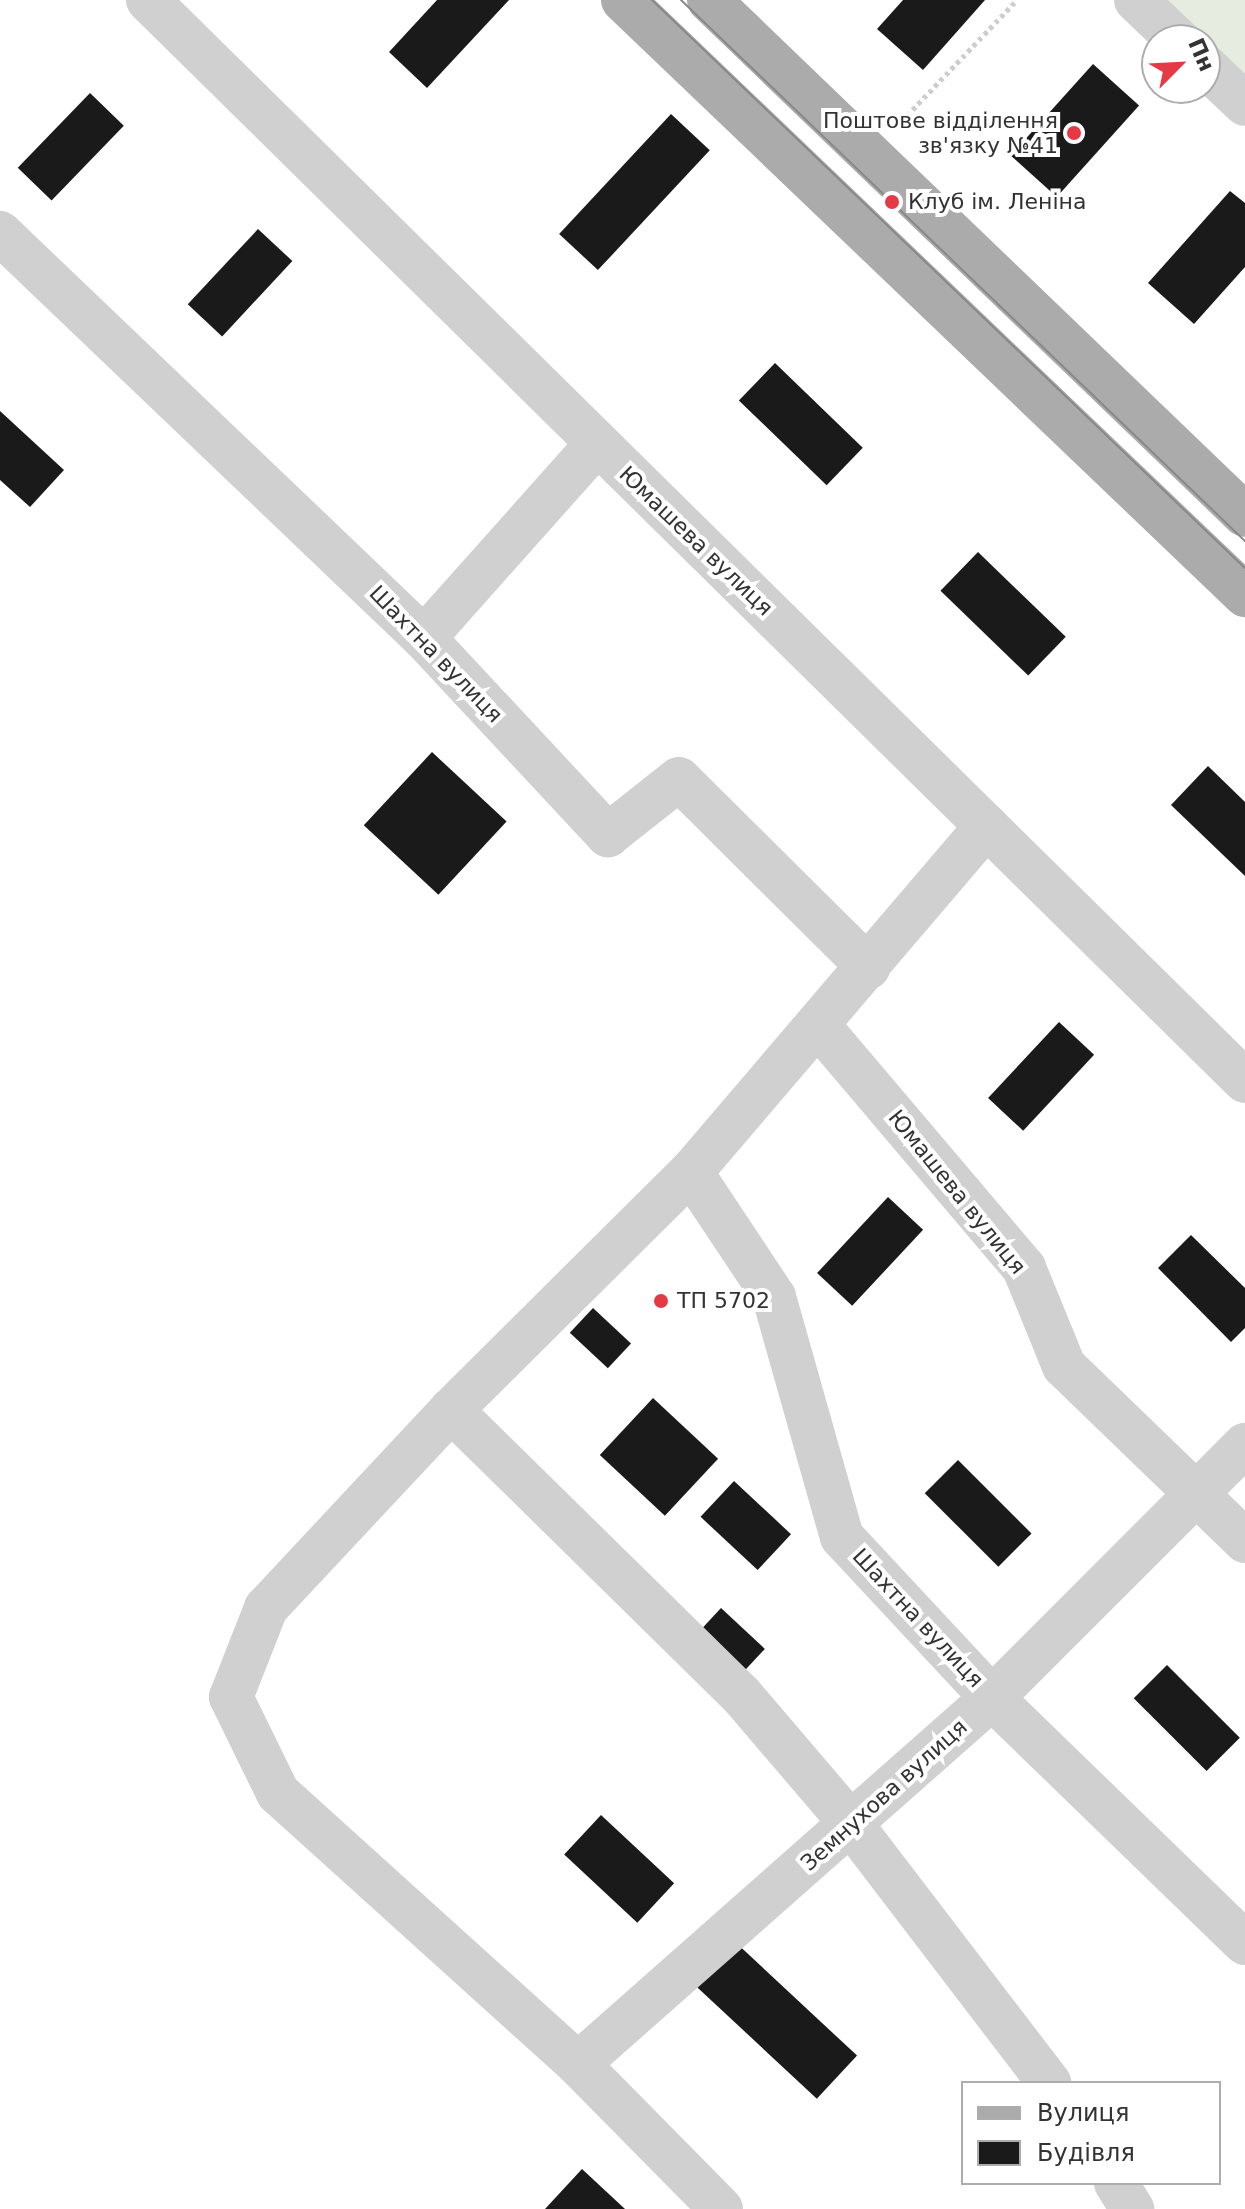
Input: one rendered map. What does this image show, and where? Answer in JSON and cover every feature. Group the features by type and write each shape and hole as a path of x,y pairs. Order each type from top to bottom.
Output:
{"main road":[{"path":"623,0 1245,595"},
{"path":"709,0 1245,515"}],"street":[{"name":"Юмашева вулиця","path":"148,0 1245,1081"},
{"path":"1136,0 1161,24"},
{"path":"1221,81 1245,104"},
{"name":"Шахтна вулиця","path":"0,233 424,638 608,835 679,779 868,967"},
{"path":"424,638 597,444"},
{"path":"721,2209 578,2064 278,1793 231,1697 266,1608 451,1410 691,1172 987,826"},
{"name":"Юмашева вулиця","path":"818,1025 1024,1268 1064,1366 1245,1541"},
{"name":"Шахтна вулиця","path":"691,1172 774,1297 842,1537 992,1698 1245,1943"},
{"path":"451,1410 742,1696 852,1825 1047,2081"},
{"name":"Земнухова вулиця","path":"578,2064 852,1825 992,1698 1245,1445"},
{"path":"1117,2185 1132,2209"}],"path":[{"path":"871,154 1017,0"}],"shaded area":[{"path":"1165,0 1245,0 1245,76 1221,53 1221,24 1190,24"}],"building":[{"path":"437,0 509,0 427,88 389,52"},
{"path":"903,0 985,0 923,70 877,29"},
{"path":"1093,64 1139,105 1057,197 1011,155"},
{"path":"90,93 124,126 52,200 18,168"},
{"path":"671,114 710,150 598,270 559,234"},
{"path":"1230,191 1245,203 1245,267 1194,324 1148,283"},
{"path":"258,229 292,261 222,336 188,304"},
{"path":"775,363 863,448 827,485 739,400"},
{"path":"0,411 64,470 30,507 0,480"},
{"path":"978,552 1066,637 1028,676 940,591"},
{"path":"432,752 507,822 438,895 364,825"},
{"path":"1208,766 1245,802 1245,876 1171,805"},
{"path":"1059,1022 1094,1055 1023,1131 988,1098"},
{"path":"888,1197 923,1230 852,1306 817,1273"},
{"path":"1191,1235 1245,1288 1245,1328 1231,1342 1158,1268"},
{"path":"593,1308 631,1343 608,1368 570,1333"},
{"path":"653,1398 718,1459 665,1516 600,1455"},
{"path":"958,1460 1032,1534 998,1567 925,1493"},
{"path":"734,1481 791,1534 758,1570 701,1517"},
{"path":"721,1608 765,1649 742,1673 698,1632"},
{"path":"1167,1665 1240,1738 1207,1771 1134,1698"},
{"path":"601,1815 674,1883 637,1923 564,1854"},
{"path":"732,1939 857,2056 817,2099 692,1982"},
{"path":"582,2169 625,2209 545,2209"}],"tram line":[{"path":"652,0 1245,568"},
{"path":"681,0 1245,541"}],"place":[{"name":"Поштове відділення зв'язку №41","path":"1074,133"},
{"name":"Клуб ім. Леніна","path":"892,202"},
{"name":"ТП 5702","path":"661,1301"}]}
